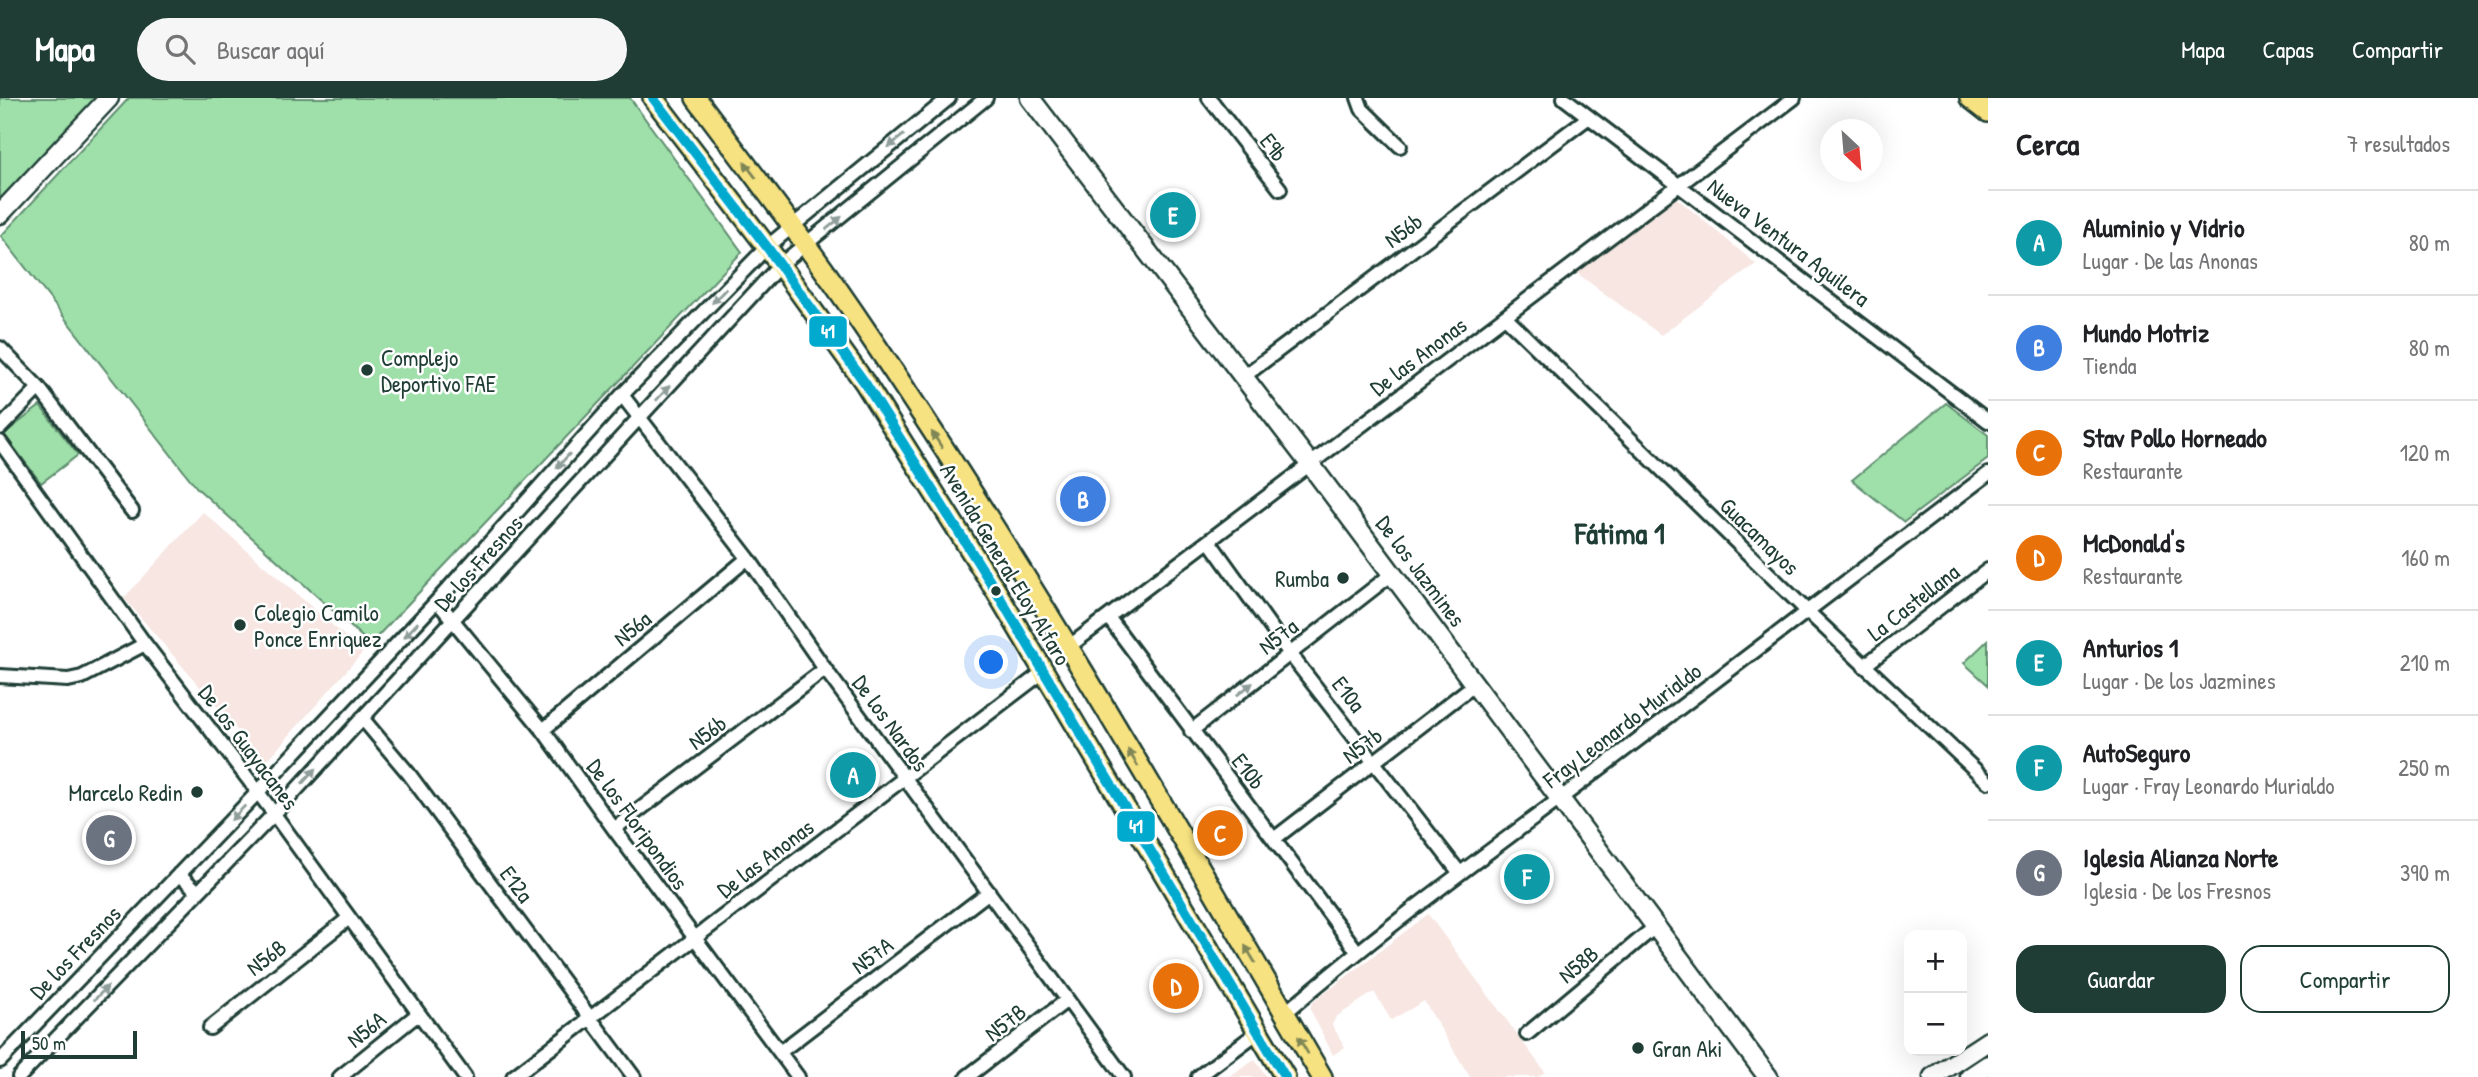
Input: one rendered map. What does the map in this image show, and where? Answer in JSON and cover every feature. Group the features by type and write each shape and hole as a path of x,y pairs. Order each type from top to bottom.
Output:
{"main road":[{"name":"Avenida General Eloy Alfaro","path":"653,98 767,247 865,383 996,591 1285,1077"},
{"name":"Avenida General Eloy Alfaro","path":"696,98 806,244 867,331 1026,578 1322,1077"},
{"path":"1970,98 1988,113"}],"street":[{"path":"0,214 109,98"},
{"name":"De los Fresnos","path":"0,1061 437,601 622,395 767,247 949,98"},
{"name":"De los Fresnos","path":"19,1077 274,814 453,623 780,265 986,98"},
{"name":"De los Jazmines","path":"1030,98 1310,464 1768,1077"},
{"name":"E9b","path":"1209,98 1280,189"},
{"path":"1357,98 1362,109 1400,146"},
{"name":"Nueva Ventura Aguilera","path":"1563,98 1988,421"},
{"name":"De las Anonas","path":"1067,648 1794,98"},
{"name":"N56b","path":"1243,377 1589,117"},
{"name":"Guacamayos","path":"1506,317 1864,666 1988,782"},
{"path":"0,348 39,388 132,511"},
{"path":"0,428 39,388"},
{"name":"De los Nardos","path":"622,395 748,558 825,669 1124,1077"},
{"name":"De los Guayacanes","path":"0,442 145,644 258,792 465,1077"},
{"name":"Fray Leonardo Murialdo","path":"1285,1013 1357,951 1459,872 1560,799 1988,474"},
{"name":"E10a","path":"1209,541 1290,654 1459,872"},
{"name":"N56a","path":"543,730 748,558"},
{"name":"La Castellana","path":"1864,666 1988,570"},
{"name":"N57a","path":"1191,731 1392,574"},
{"name":"De los Floripondios","path":"437,601 543,730 798,1077"},
{"name":"E10b","path":"1108,617 1357,951"},
{"path":"0,676 68,680 82,677 145,644"},
{"name":"N56b","path":"614,829 825,669"},
{"name":"De las Anonas","path":"513,1077 1043,671"},
{"name":"N57b","path":"1274,839 1475,684"},
{"name":"E12a","path":"362,718 409,774 634,1077"},
{"path":"179,874 198,892"},
{"name":"N57A","path":"780,1052 989,892"},
{"name":"N56B","path":"210,1028 349,918"},
{"name":"N58B","path":"1527,1034 1656,926"},
{"path":"65,993 84,1010"},
{"name":"N57B","path":"967,1077 1068,1000"},
{"name":"N56A","path":"340,1077 418,1014"},
{"path":"1198,1077 1258,1032"},
{"path":"1933,1077 1988,1041"},
{"path":"1970,1077 1987,1068"}],"shaded area":[{"path":"1673,195 1756,264 1661,335 1574,271"},
{"name":"Colegio Camilo Ponce Enriquez","path":"203,512 363,652 265,763 124,598"},
{"path":"1428,914 1545,1072 1538,1077 1470,1077 1424,1001 1391,1020 1374,992 1336,1017 1332,1025 1345,1047 1333,1055 1310,1009 1312,1003"},
{"path":"1255,1060 1267,1077 1228,1077"}],"green space":[{"path":"0,98 109,98 0,214"},
{"name":"Complejo Deportivo FAE","path":"129,98 630,98 742,252 370,644 197,488 1,236"},
{"path":"1946,403 1988,435 1988,459 1904,522 1852,480"},
{"path":"40,406 78,455 41,483 4,434"},
{"path":"1988,640 1988,685 1964,663"}],"transit line":[{"name":"41","path":"653,98 767,247 865,383 996,591 1285,1077"}],"place":[{"name":"Anturios 1","path":"1173,215"},
{"name":"Complejo Deportivo FAE","path":"367,370"},
{"name":"Mundo Motriz","path":"1083,499"},
{"name":"Rumba","path":"1343,578"},
{"name":"Colegio Camilo Ponce Enriquez","path":"240,625"},
{"name":"Aluminio y Vidrio","path":"853,775"},
{"name":"Marcelo Redin","path":"197,792"},
{"name":"Stav Pollo Horneado","path":"1220,833"},
{"name":"Iglesia Alianza Norte","path":"109,838"},
{"name":"AutoSeguro","path":"1527,877"},
{"name":"McDonald's","path":"1176,986"},
{"name":"Gran Aki","path":"1638,1048"}],"district":[{"name":"Fátima 1","path":"1620,533"}]}
